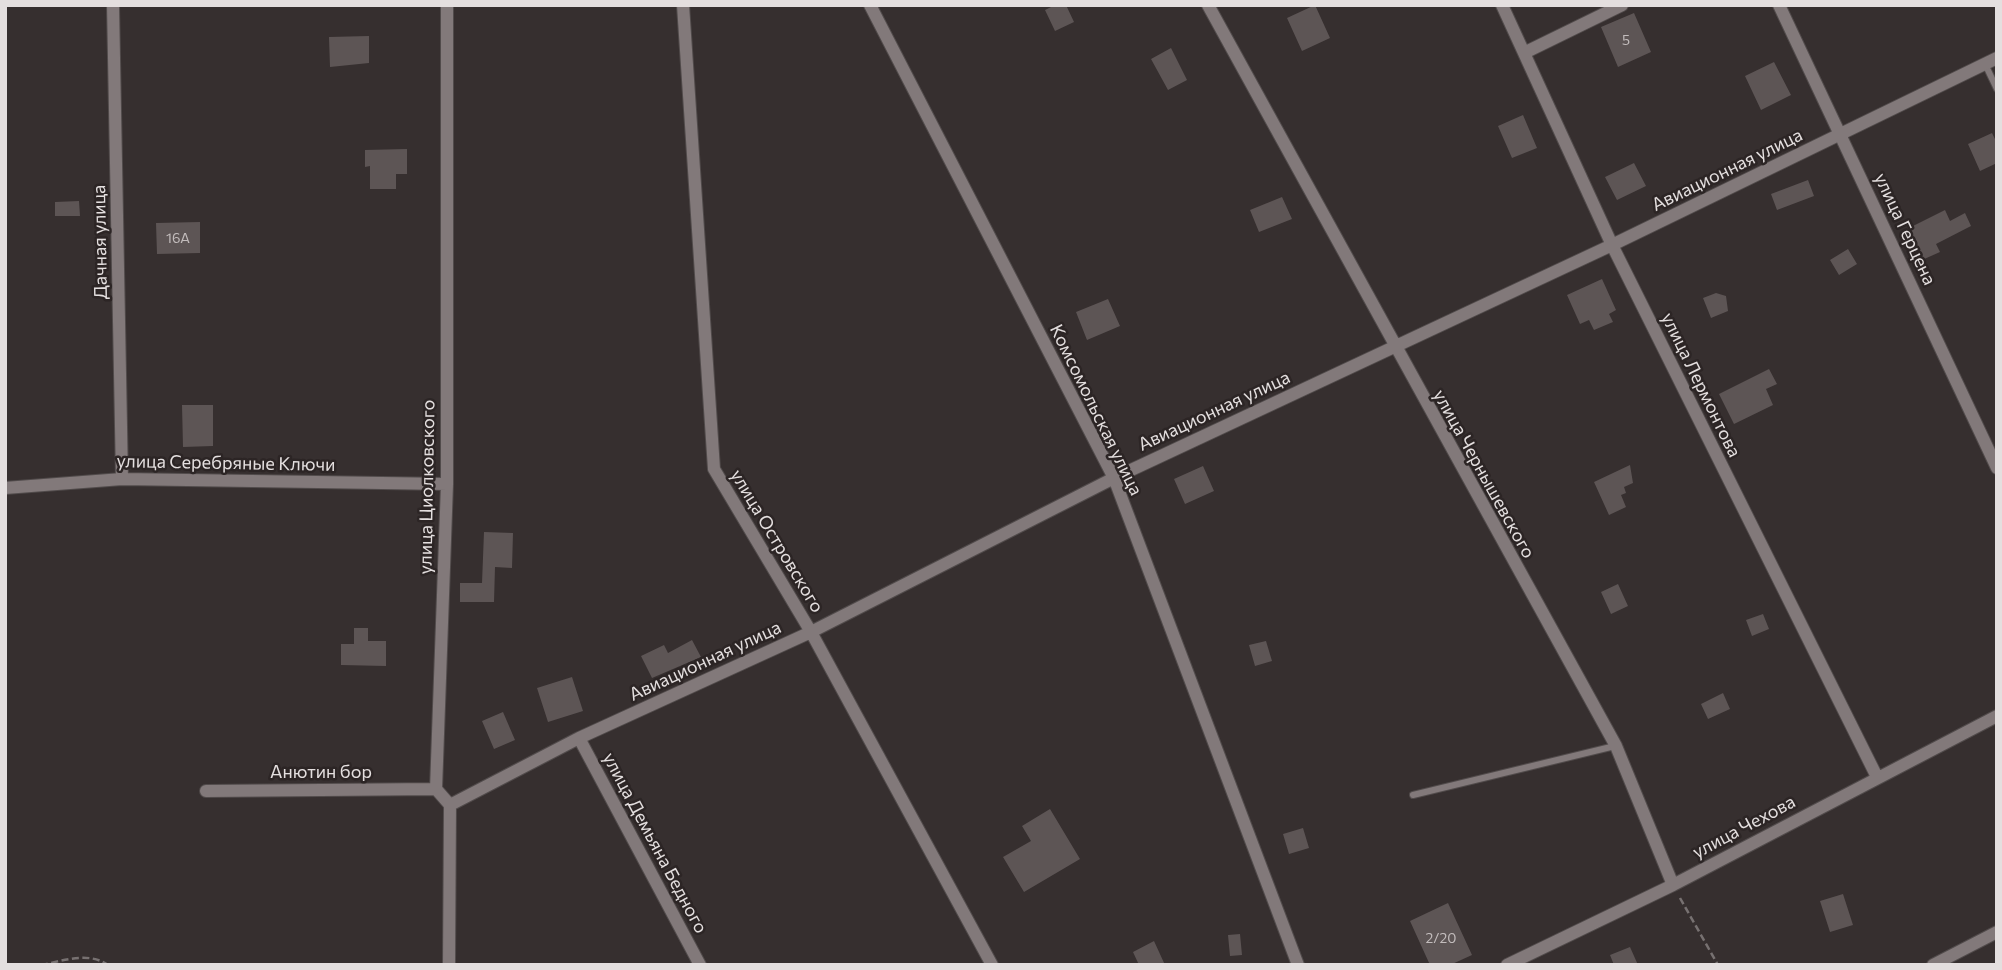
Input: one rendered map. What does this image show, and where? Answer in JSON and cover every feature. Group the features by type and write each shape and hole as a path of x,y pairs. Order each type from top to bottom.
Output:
{"street":[{"name":"Дачная улица","path":"113,5 122,479"},
{"name":"улица Циолковского","path":"436,789 447,484 447,5"},
{"name":"улица Островского","path":"683,5 714,470 811,632 992,965"},
{"name":"Комсомольская улица","path":"870,5 1114,478 1298,965"},
{"name":"улица Чернышевского","path":"1208,5 1616,746 1673,885"},
{"name":"улица Лермонтова","path":"1502,5 1526,52 1612,245 1877,777"},
{"path":"1526,52 1622,5"},
{"name":"улица Герцена","path":"1779,5 1997,468"},
{"name":"Авиационная улица","path":"450,805 579,738 811,632 1114,478 1393,345 1612,245 1991,61"},
{"name":"улица Серебряные Ключи","path":"5,488 122,479 447,484"},
{"name":"улица Чехова","path":"1507,965 1673,885 1997,716"},
{"name":"улица Демьяна Бедного","path":"579,738 700,965"},
{"path":"436,789 450,805 449,965"},
{"name":"Анютин бор","path":"206,791 436,789"},
{"path":"1933,965 1997,932"}],"lane":[{"path":"1991,61 1997,89"},
{"path":"1413,795 1616,746"}],"path":[{"path":"1673,885 1718,965"},
{"path":"41,965 81,957 99,959 108,965"}],"building":[{"path":"1055,5 1066,5 1074,22 1055,31 1045,10"},
{"path":"1315,5 1330,38 1302,51 1287,18"},
{"path":"1634,13 1651,52 1618,67 1601,27"},
{"path":"369,36 369,63 330,67 329,37"},
{"path":"1171,48 1187,80 1168,90 1151,59"},
{"path":"1774,62 1791,95 1761,110 1745,76"},
{"path":"1523,115 1537,148 1512,158 1498,126"},
{"path":"1992,133 1997,143 1997,163 1980,171 1968,144"},
{"path":"407,149 407,174 396,174 396,189 370,189 370,166 365,167 365,150"},
{"path":"1634,163 1646,186 1617,200 1605,177"},
{"path":"1808,180 1814,196 1777,210 1771,194"},
{"path":"1282,197 1292,219 1259,232 1250,210"},
{"path":"79,201 80,216 55,216 55,202"},
{"path":"1945,210 1950,221 1965,213 1971,226 1936,244 1940,252 1922,260 1907,229"},
{"path":"200,222 200,253 157,254 156,223"},
{"path":"1848,249 1857,264 1839,275 1830,260"},
{"path":"1602,279 1616,310 1609,314 1613,322 1594,330 1589,320 1580,324 1567,295"},
{"path":"1716,293 1726,296 1728,311 1711,318 1703,298"},
{"path":"1108,299 1120,326 1087,340 1076,312"},
{"path":"1769,369 1777,384 1766,389 1773,405 1734,424 1719,394"},
{"path":"182,405 213,405 213,446 183,447"},
{"path":"1630,465 1633,483 1624,487 1626,493 1621,495 1626,507 1609,515 1594,482"},
{"path":"1203,466 1214,491 1185,504 1174,479"},
{"path":"484,532 513,533 512,568 495,567 494,602 460,602 460,583 482,583"},
{"path":"1618,584 1628,606 1611,614 1601,592"},
{"path":"1763,614 1769,629 1752,636 1746,620"},
{"path":"354,628 368,628 368,641 386,641 386,666 341,665 341,644 354,644"},
{"path":"692,640 701,657 652,678 641,656 664,645 668,653"},
{"path":"1266,641 1272,661 1255,666 1249,645"},
{"path":"572,677 583,711 548,722 537,688"},
{"path":"1723,693 1730,709 1708,719 1701,704"},
{"path":"503,712 515,740 494,749 482,721"},
{"path":"1050,809 1080,859 1024,892 1003,857 1031,841 1022,826"},
{"path":"1303,828 1309,848 1289,854 1283,834"},
{"path":"1843,894 1853,925 1830,932 1820,901"},
{"path":"1448,903 1472,955 1450,965 1430,965 1410,921"},
{"path":"1240,934 1242,955 1230,956 1228,935"},
{"path":"1154,941 1165,965 1139,965 1133,952"},
{"path":"1630,947 1638,965 1614,965 1610,955"}]}
